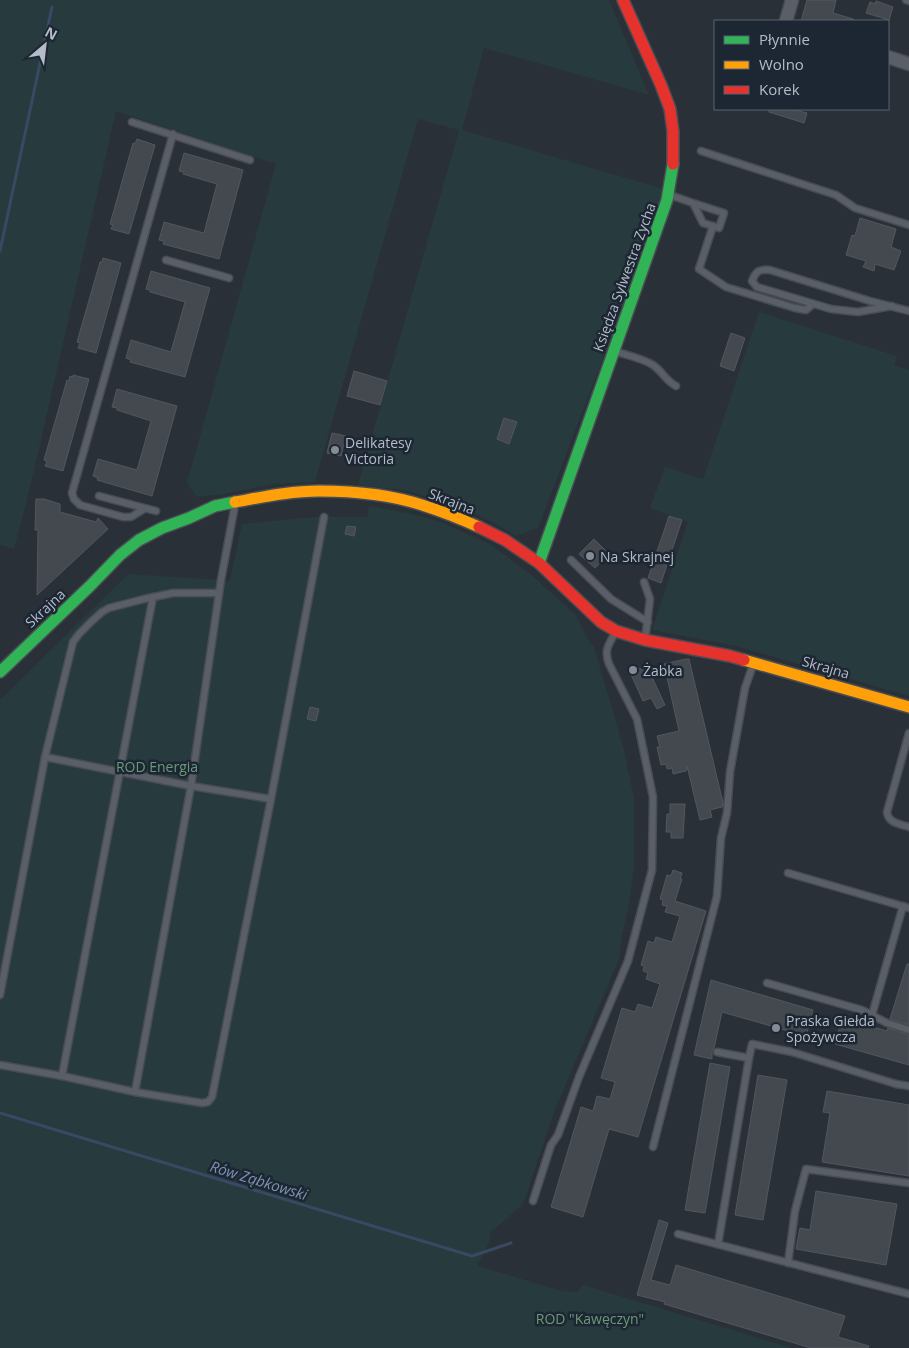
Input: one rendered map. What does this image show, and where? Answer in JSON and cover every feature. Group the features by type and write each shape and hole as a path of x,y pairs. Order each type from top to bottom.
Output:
{"street":[{"name":"Księdza Sylwestra Zycha","path":"539,563 669,195 672,177 674,158 670,110 661,85 623,0"},
{"path":"786,20 792,0"},
{"path":"889,57 909,64"},
{"name":"Skrajna","path":"0,672 129,547 162,528 215,506 235,501 318,491 395,498 424,505 464,520 505,540 539,563 602,622 616,631 645,640 706,650 754,662 909,707"}],"lane":[{"path":"132,122 250,160"},
{"path":"144,509 131,517 123,517 80,505 76,502 72,493 173,134"},
{"path":"701,151 836,195 855,208 909,226"},
{"path":"669,195 724,213 719,228 703,223 693,203"},
{"path":"713,226 699,269 726,287 795,308 806,310 813,304"},
{"path":"166,260 229,278"},
{"path":"892,306 858,312 831,309 757,288 752,281 755,273 761,269 770,270 909,311"},
{"path":"614,351 651,364 661,371 668,382 676,386"},
{"path":"99,496 156,511"},
{"path":"135,1092 191,786 235,501"},
{"path":"0,1065 202,1104 208,1102 212,1096 324,517"},
{"path":"571,560 611,599 648,622"},
{"path":"644,582 650,599 645,640"},
{"path":"0,995 45,757 73,642 102,612 109,608 173,593 220,593"},
{"path":"62,1076 153,597"},
{"path":"533,1201 551,1146 558,1135 579,1077 628,961 652,870 653,797 637,719 609,664 606,653 616,631"},
{"path":"653,1147 717,896 721,838 727,813 730,772 746,688 754,662"},
{"path":"909,732 887,812 887,816 892,821 909,827"},
{"path":"45,757 191,786 270,799"},
{"path":"899,824 909,820"},
{"path":"788,873 906,907 872,1015"},
{"path":"767,983 862,1010 887,1023 909,1030"},
{"path":"718,1244 752,1044 792,1052 896,1084 909,1086"},
{"path":"717,1052 749,1058"},
{"path":"788,1263 795,1211 806,1168 909,1183"},
{"path":"678,1234 909,1294"}],"green space":[{"path":"0,0 609,0 649,95 484,48 462,130 664,189 630,287 538,528 516,536 457,505 404,490 358,485 459,130 418,119 315,482 276,484 197,497 187,483 276,164 116,111 30,488 14,549 0,545"},
{"path":"759,312 897,356 894,365 909,370 909,696 736,646 652,630 688,522 650,508 665,467 703,479"},
{"path":"369,506 408,513 443,523 490,544 529,573 576,615 587,638 594,647 623,746 634,798 634,869 619,959 554,1112 523,1204 491,1232 489,1243 477,1266 563,1291 577,1292 583,1285 792,1348 0,1348 0,700 128,574 221,580 225,582 230,580 242,524 316,517 367,517"}],"building":[{"path":"807,0 836,0 833,13 853,19 853,20 801,20"},
{"path":"876,1 893,7 889,20 866,13 870,2 875,4"},
{"path":"769,110 795,110 807,113 804,123 769,112"},
{"path":"137,139 155,145 129,234 111,229 113,225 110,224 133,143 135,144"},
{"path":"184,153 243,170 219,259 163,244 164,241 159,240 164,222 204,233 217,184 183,174 184,172 179,171"},
{"path":"860,218 896,229 891,247 901,251 894,270 875,264 874,271 863,267 866,261 846,255 852,235 855,236"},
{"path":"103,258 121,263 96,353 78,348 80,343 77,342 100,262 102,262"},
{"path":"151,271 210,288 185,377 130,362 131,360 126,358 131,340 171,352 185,302 150,292 150,290 146,289"},
{"path":"731,333 745,338 734,371 720,366"},
{"path":"354,371 387,381 380,405 347,396"},
{"path":"73,375 89,379 63,471 45,466 47,461 44,460 67,380 69,381 70,376 73,377"},
{"path":"117,389 177,406 152,496 97,480 98,478 93,476 98,459 137,470 151,421 112,407"},
{"path":"504,418 517,422 509,444 497,439"},
{"path":"332,433 346,436 341,456 327,453"},
{"path":"36,499 44,499 60,504 60,512 96,522 98,518 108,529 37,595 38,530 35,530"},
{"path":"669,516 682,520 661,583 648,578"},
{"path":"347,526 356,527 354,536 345,534"},
{"path":"594,539 609,554 595,568 579,554"},
{"path":"689,659 723,803 722,807 710,810 712,817 700,820 687,766 686,771 673,774 672,768 667,769 666,764 661,765 657,747 660,747 657,736 679,731 664,664"},
{"path":"635,667 650,673 665,705 657,709 651,698 643,701 629,670"},
{"path":"310,707 319,709 316,721 307,719"},
{"path":"670,804 685,804 683,838 671,838 671,832 666,832 667,814 670,814"},
{"path":"673,870 682,873 675,901 706,911 638,1137 609,1129 583,1217 551,1207 581,1107 593,1111 597,1096 610,1099 615,1082 601,1078 622,1008 635,1012 638,1004 652,1008 660,984 646,979 648,973 643,971 644,966 641,965 648,941 654,943 656,937 672,942 680,916 665,912 667,906 662,905 663,900 660,899 667,875 671,876"},
{"path":"907,964 909,964 909,1025 890,1019"},
{"path":"711,980 813,1010 806,1036 722,1012 712,1051 712,1059 694,1055"},
{"path":"842,1018 887,1031 888,1028 909,1035 909,1065 835,1044"},
{"path":"710,1063 730,1067 705,1213 685,1210"},
{"path":"758,1075 787,1080 763,1220 735,1215"},
{"path":"827,1091 909,1105 909,1176 822,1162 830,1113 823,1112"},
{"path":"816,1191 897,1204 886,1265 796,1249 800,1228 810,1230"},
{"path":"659,1220 668,1223 651,1280 670,1285 676,1265 845,1316 838,1337 869,1346 868,1348 811,1348 637,1295"}],"waterway":[{"path":"0,251 52,7"},
{"name":"Rów Ząbkowski","path":"0,1113 472,1256 511,1243"}],"traffic: fast":[{"path":"539,563 667,200 673,164"},
{"path":"0,672 120,555 139,540 162,528 215,506 235,502"}],"traffic: slow":[{"path":"235,502 298,492 359,493 413,502 479,527"},
{"path":"744,660 909,707"}],"traffic: jam":[{"path":"623,0 670,109 673,131 673,164"},
{"path":"479,527 505,540 539,563 601,622 616,631 645,640 744,660"}],"place":[{"name":"Delikatesy Victoria","path":"335,450"},
{"name":"Na Skrajnej","path":"590,556"},
{"name":"Żabka","path":"633,670"},
{"name":"Praska Giełda Spożywcza","path":"776,1028"}],"park label":[{"name":"ROD Energia","path":"157,766"},
{"name":"ROD \"Kawęczyn\"","path":"590,1318"}]}
